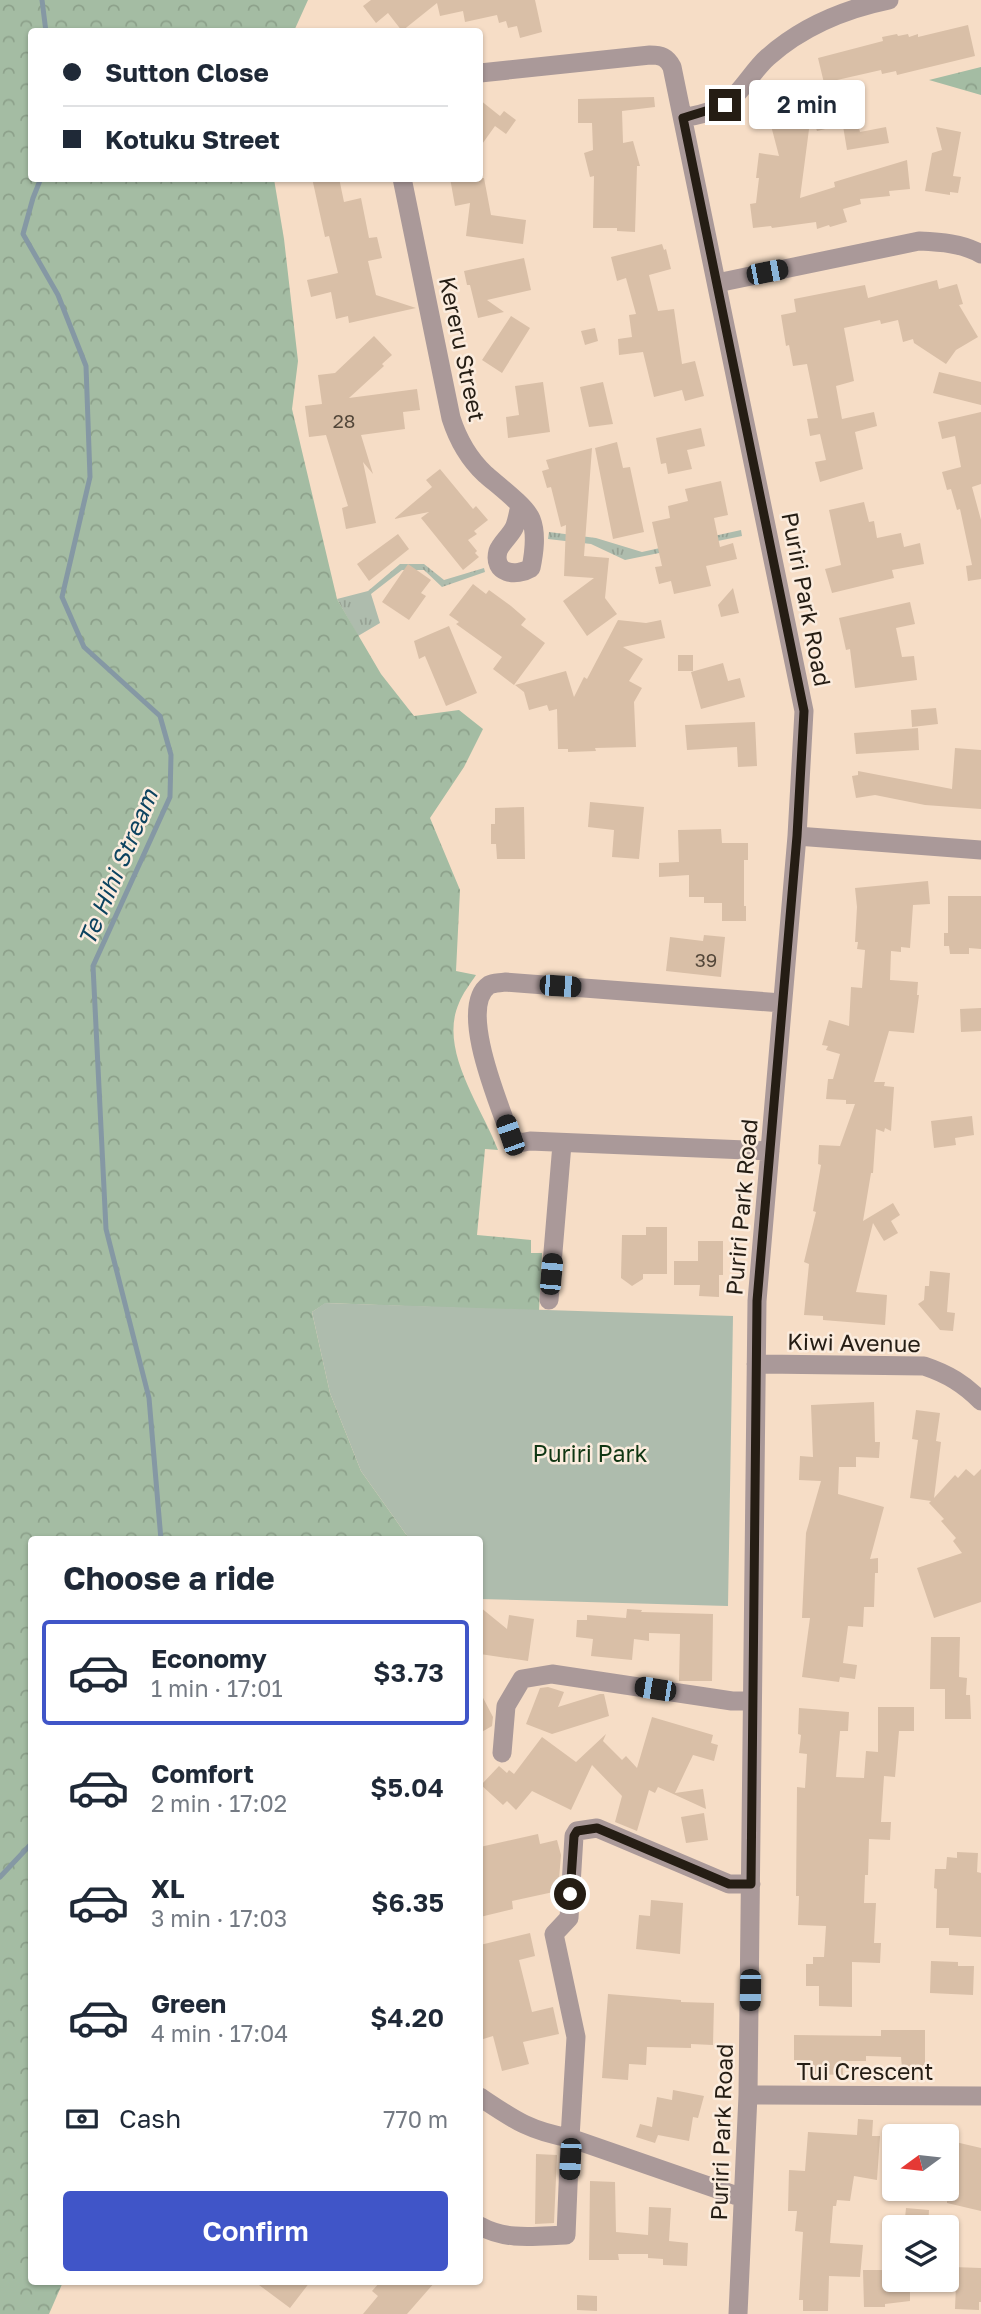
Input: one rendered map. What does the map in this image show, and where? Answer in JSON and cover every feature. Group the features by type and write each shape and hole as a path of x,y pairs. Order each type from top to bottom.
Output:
{"street":[{"path":"483,73 660,55 672,66 683,118 725,105 768,57 807,29 844,12 889,0"},
{"name":"Puriri Park Road","path":"683,118 804,711 797,836 757,1301 748,2095 738,2314"},
{"name":"Kereru Street","path":"403,182 451,418 457,436 469,457 520,506"},
{"path":"717,283 919,242 942,242 981,254"},
{"path":"797,836 981,850"},
{"path":"770,1152 519,1143 510,1135 480,1048 477,1007 490,984 505,982 782,1003"},
{"path":"549,1300 562,1144"},
{"name":"Kiwi Avenue","path":"756,1364 925,1366 946,1373 967,1387 981,1401"},
{"path":"502,1753 506,1706 522,1679 552,1674 732,1701 752,1701"},
{"path":"483,2228 493,2233 515,2237 566,2235 576,2037 554,1934 569,1918 573,1845 577,1831 597,1828 729,1884 751,1884"},
{"name":"Tui Crescent","path":"748,2095 981,2096"},
{"path":"483,2099 523,2126 570,2138 743,2198"}],"green space":[{"path":"0,0 308,0 295,28 28,28 28,182 274,182 298,361 292,409 337,599 381,674 414,716 459,710 483,729 464,767 430,818 460,890 456,971 476,975 459,1003 454,1021 454,1040 465,1078 498,1150 485,1149 477,1235 531,1240 531,1253 542,1253 539,1311 326,1303 312,1312 330,1393 361,1471 407,1536 28,1536 28,2285 62,2285 49,2314 0,2314"},
{"path":"981,67 981,95 929,80"},
{"path":"741,530 742,536 625,560 591,544 548,539 549,532 596,538 642,552"},
{"path":"400,564 424,564 444,580 484,568 485,572 442,587 424,570 402,570 371,594 380,623 358,636 337,599 368,591"},
{"name":"Puriri Park","path":"325,1303 733,1316 728,1606 483,1599 483,1536 407,1536 361,1471 330,1393 312,1312"}],"building":[{"path":"371,0 535,0 542,32 520,38 517,26 508,28 506,21 499,23 497,15 465,22 463,11 440,16 437,3 406,28 400,28 388,13 376,23 363,6"},
{"path":"968,25 975,56 897,75 896,71 882,74 881,70 824,83 818,58 883,41 882,37 908,34 909,37 918,34 918,37"},
{"path":"654,97 655,107 622,111 623,143 633,141 640,166 637,166 635,232 617,231 617,228 593,228 594,176 590,177 584,153 593,150 592,123 578,123 578,99"},
{"path":"483,102 500,116 504,111 516,120 506,134 495,126 483,143"},
{"path":"832,103 838,126 817,131 811,114 800,198 835,187 834,182 907,160 910,189 889,191 890,196 860,199 861,204 843,209 847,222 830,227 829,225 817,229 816,222 753,228 750,204 756,203 759,153 779,156 769,118"},
{"path":"856,117 860,132 886,127 889,143 847,150 842,120"},
{"path":"936,127 961,132 953,176 961,177 958,193 950,192 950,195 925,191 932,153 942,150"},
{"path":"484,178 491,215 526,220 523,244 466,236 470,203 455,206 451,182 483,182"},
{"path":"313,182 340,182 344,202 361,198 369,238 377,237 382,258 368,261 376,295 416,308 349,323 348,316 336,319 331,292 311,297 307,280 338,273 329,236 325,237"},
{"path":"662,244 671,269 649,275 658,311 674,309 682,364 695,361 704,396 685,401 682,390 654,397 643,352 619,355 618,339 632,337 629,315 636,314 626,278 617,281 611,257"},
{"path":"524,258 531,290 487,300 504,312 478,318 464,271"},
{"path":"937,280 939,289 957,284 963,304 959,305 978,337 956,350 946,364 914,343 913,339 903,342 898,320 881,324 880,320 844,328 854,381 836,386 842,419 874,412 877,426 855,432 863,469 820,482 815,462 826,460 820,434 810,436 807,419 818,418 807,364 793,366 789,345 786,346 781,315 796,312 794,299 865,285 868,298"},
{"path":"511,316 530,328 502,373 482,360"},
{"path":"595,328 598,341 585,345 581,331"},
{"path":"374,336 392,355 382,364 384,366 349,398 417,389 420,410 403,412 405,429 361,435 373,474 363,462 376,523 346,529 342,508 348,506 326,435 309,437 305,406 322,404 318,375 335,373"},
{"path":"939,372 981,382 981,405 933,393"},
{"path":"543,382 550,432 508,438 506,417 519,415 515,386"},
{"path":"603,382 613,424 589,427 580,387"},
{"path":"981,412 981,484 972,487 981,520 981,579 968,581 966,566 972,565 960,509 957,510 951,489 947,490 942,472 961,467 955,436 942,439 938,422"},
{"path":"701,428 705,446 687,450 692,469 668,474 666,463 661,464 656,438"},
{"path":"617,442 623,468 630,467 644,532 613,539 595,448"},
{"path":"592,448 584,556 609,558 605,598 617,614 587,636 563,601 594,578 564,576 566,525 561,527 551,487 547,488 542,471 549,469 546,460"},
{"path":"440,469 473,509 476,506 488,520 474,531 477,534 468,540 479,557 463,570 421,518 429,512 394,519 432,487 426,480"},
{"path":"721,481 728,515 714,518 720,547 733,543 737,559 706,566 711,586 674,594 671,581 659,584 655,567 662,566 652,522 670,518 668,506 688,501 685,489"},
{"path":"864,502 869,522 874,521 877,538 901,533 904,547 920,543 924,564 892,570 894,578 832,593 825,569 841,565 829,510"},
{"path":"398,534 409,549 369,581 357,564"},
{"path":"408,564 431,580 421,593 426,596 409,620 382,602"},
{"path":"473,584 486,594 489,590 511,606 526,619 521,625 545,643 514,685 493,669 502,657 456,624 459,622 449,615"},
{"path":"733,588 739,613 721,617 718,605"},
{"path":"910,602 915,624 896,628 902,657 914,656 917,680 855,688 850,649 846,650 839,618"},
{"path":"618,620 646,623 661,620 665,638 623,647 643,659 629,681 642,688 634,702 636,747 568,752 568,749 558,749 557,709 549,711 547,705 529,710 524,692 515,685 566,671 574,697 584,677 587,679"},
{"path":"449,626 477,693 446,706 425,656 419,659 414,641"},
{"path":"678,655 693,655 693,671 678,671"},
{"path":"723,663 728,681 740,678 745,697 701,709 691,672"},
{"path":"936,708 938,724 912,727 911,710"},
{"path":"755,722 757,766 738,767 737,747 687,750 685,725"},
{"path":"918,728 919,750 856,754 854,733"},
{"path":"955,748 981,750 981,809 925,805 875,795 856,798 852,776 858,775 858,771 952,789"},
{"path":"590,802 644,807 639,859 612,857 614,830 588,827"},
{"path":"524,807 525,859 497,859 496,844 491,844 491,824 495,824 495,808"},
{"path":"721,829 722,843 748,843 748,860 744,860 746,921 722,921 722,903 704,903 704,897 689,897 689,875 659,877 659,863 679,862 678,830"},
{"path":"928,881 930,904 913,905 910,948 901,947 901,952 891,951 890,980 918,982 914,1033 889,1031 874,1082 885,1082 884,1086 894,1087 891,1131 885,1128 884,1132 876,1129 873,1173 863,1221 893,1203 900,1215 891,1221 898,1233 884,1241 873,1223 856,1292 887,1295 885,1325 823,1320 823,1316 804,1315 809,1264 804,1262 816,1212 813,1211 821,1165 818,1164 819,1145 840,1146 855,1104 846,1104 846,1100 826,1099 828,1079 833,1079 840,1054 826,1050 828,1046 822,1045 829,1020 849,1026 851,987 862,988 865,950 857,949 858,942 855,942 855,888"},
{"path":"948,896 981,896 981,949 969,948 969,954 950,954 949,946 944,946 944,933 948,933"},
{"path":"704,935 725,937 721,977 666,971 670,937 703,941"},
{"path":"981,1008 981,1031 961,1032 960,1009"},
{"path":"972,1116 974,1135 955,1138 956,1145 934,1148 931,1121"},
{"path":"646,1227 667,1227 667,1274 643,1274 643,1279 632,1286 621,1278 622,1235 646,1235"},
{"path":"698,1241 723,1241 723,1275 719,1275 719,1297 699,1296 700,1285 674,1285 674,1261 698,1261"},
{"path":"930,1271 950,1273 947,1312 955,1313 953,1331 940,1330 918,1304 924,1300"},
{"path":"874,1402 875,1442 880,1442 879,1458 856,1457 856,1467 839,1467 838,1494 884,1507 870,1559 878,1558 874,1607 864,1607 863,1627 848,1626 843,1663 857,1665 855,1679 840,1677 839,1682 802,1677 810,1618 802,1618 806,1533 821,1481 799,1480 800,1456 813,1457 811,1405"},
{"path":"916,1410 940,1413 936,1441 941,1442 934,1498 955,1475 958,1478 966,1469 974,1476 981,1469 981,1602 934,1618 917,1568 962,1553 953,1541 956,1538 941,1521 944,1519 929,1503 931,1501 910,1498 918,1440 912,1439"},
{"path":"483,1609 507,1629 509,1615 534,1619 528,1661 483,1654"},
{"path":"627,1609 642,1610 641,1612 713,1614 712,1681 679,1681 680,1634 649,1633 649,1641 634,1639 632,1660 591,1656 593,1639 576,1637 577,1620 587,1620 587,1615 626,1618"},
{"path":"931,1637 960,1637 959,1677 967,1678 966,1695 970,1695 971,1719 945,1719 945,1689 930,1689"},
{"path":"548,1687 564,1692 558,1707 604,1694 609,1716 552,1734 526,1724 540,1688"},
{"path":"483,1698 493,1717 492,1726 483,1731"},
{"path":"878,1707 914,1707 914,1731 899,1731 895,1777 884,1776 881,1822 891,1822 890,1840 869,1839 864,1903 876,1903 874,1943 881,1943 880,1963 852,1962 852,2007 819,2006 819,1986 806,1986 806,1964 813,1964 813,1957 824,1957 826,1926 798,1925 799,1896 796,1896 797,1787 805,1788 807,1754 799,1753 799,1708 849,1712 848,1731 840,1731 836,1777 864,1778 866,1751 878,1752"},
{"path":"652,1717 713,1735 711,1743 718,1745 714,1761 693,1755 675,1793 703,1789 706,1809 658,1787 655,1793 649,1790 637,1831 615,1822 622,1796 592,1765 571,1810 532,1791 516,1810 507,1801 503,1805 483,1787 483,1783 499,1766 507,1773 509,1770 514,1774 542,1737 576,1762 606,1734 603,1741 622,1760 626,1756 637,1768"},
{"path":"704,1813 708,1840 686,1843 681,1817"},
{"path":"538,1834 540,1844 557,1840 561,1855 558,1891 512,1901 513,1909 483,1916 483,1846"},
{"path":"957,1852 978,1853 977,1872 981,1873 981,1937 949,1935 949,1928 936,1928 935,1869 946,1869 947,1857 957,1858"},
{"path":"651,1900 683,1903 680,1954 636,1949 639,1915 650,1916"},
{"path":"530,1933 535,1956 519,1960 532,2012 553,2007 559,2034 523,2042 529,2064 502,2071 493,2036 483,2039 483,1944"},
{"path":"931,1961 958,1962 958,1966 974,1966 973,1995 930,1993"},
{"path":"608,1994 714,2003 713,2045 691,2044 691,2048 647,2047 646,2065 629,2064 628,2080 602,2078"},
{"path":"881,2030 925,2030 925,2068 902,2068 901,2057 866,2056 866,2061 843,2061 843,2075 812,2074 813,2061 794,2060 794,2035 881,2036"},
{"path":"673,2090 704,2096 698,2118 693,2117 689,2141 658,2135 655,2143 636,2137 640,2124 652,2127 657,2097 672,2100"},
{"path":"858,2119 873,2120 872,2136 880,2136 877,2180 854,2176 850,2201 837,2200 836,2206 833,2206 830,2243 863,2245 860,2277 829,2276 828,2311 803,2311 803,2300 799,2300 803,2232 795,2231 797,2211 788,2211 789,2170 805,2171 808,2132 857,2135"},
{"path":"959,2143 981,2148 981,2211 947,2203 959,2202"},
{"path":"536,2154 557,2155 554,2223 535,2224"},
{"path":"590,2181 615,2182 616,2232 648,2235 649,2207 671,2208 669,2241 688,2243 687,2266 663,2265 663,2259 648,2258 648,2254 618,2254 619,2260 589,2260"},
{"path":"906,2208 929,2210 929,2215 905,2215"},
{"path":"959,2267 981,2268 979,2310 955,2309 956,2292 959,2292"},
{"path":"863,2270 882,2270 882,2292 910,2292 910,2301 885,2304 885,2307 864,2307"},
{"path":"259,2285 308,2285 290,2308"},
{"path":"377,2285 432,2285 407,2314 363,2314 378,2296 372,2291"},
{"path":"577,2295 597,2296 597,2311 577,2310"}],"waterway":[{"name":"Te Hihi Stream","path":"42,0 46,28"},
{"name":"Te Hihi Stream","path":"39,182 23,234 58,295 86,366 90,477 62,597 84,647 160,716 171,755 170,797 93,966 106,1229 149,1398 161,1536"},
{"name":"Te Hihi Stream","path":"0,1877 28,1847"}],"route":[{"path":"570,1894 574,1836 577,1831 597,1828 729,1884 751,1884 757,1301 797,836 804,711 683,118 725,105"}]}
